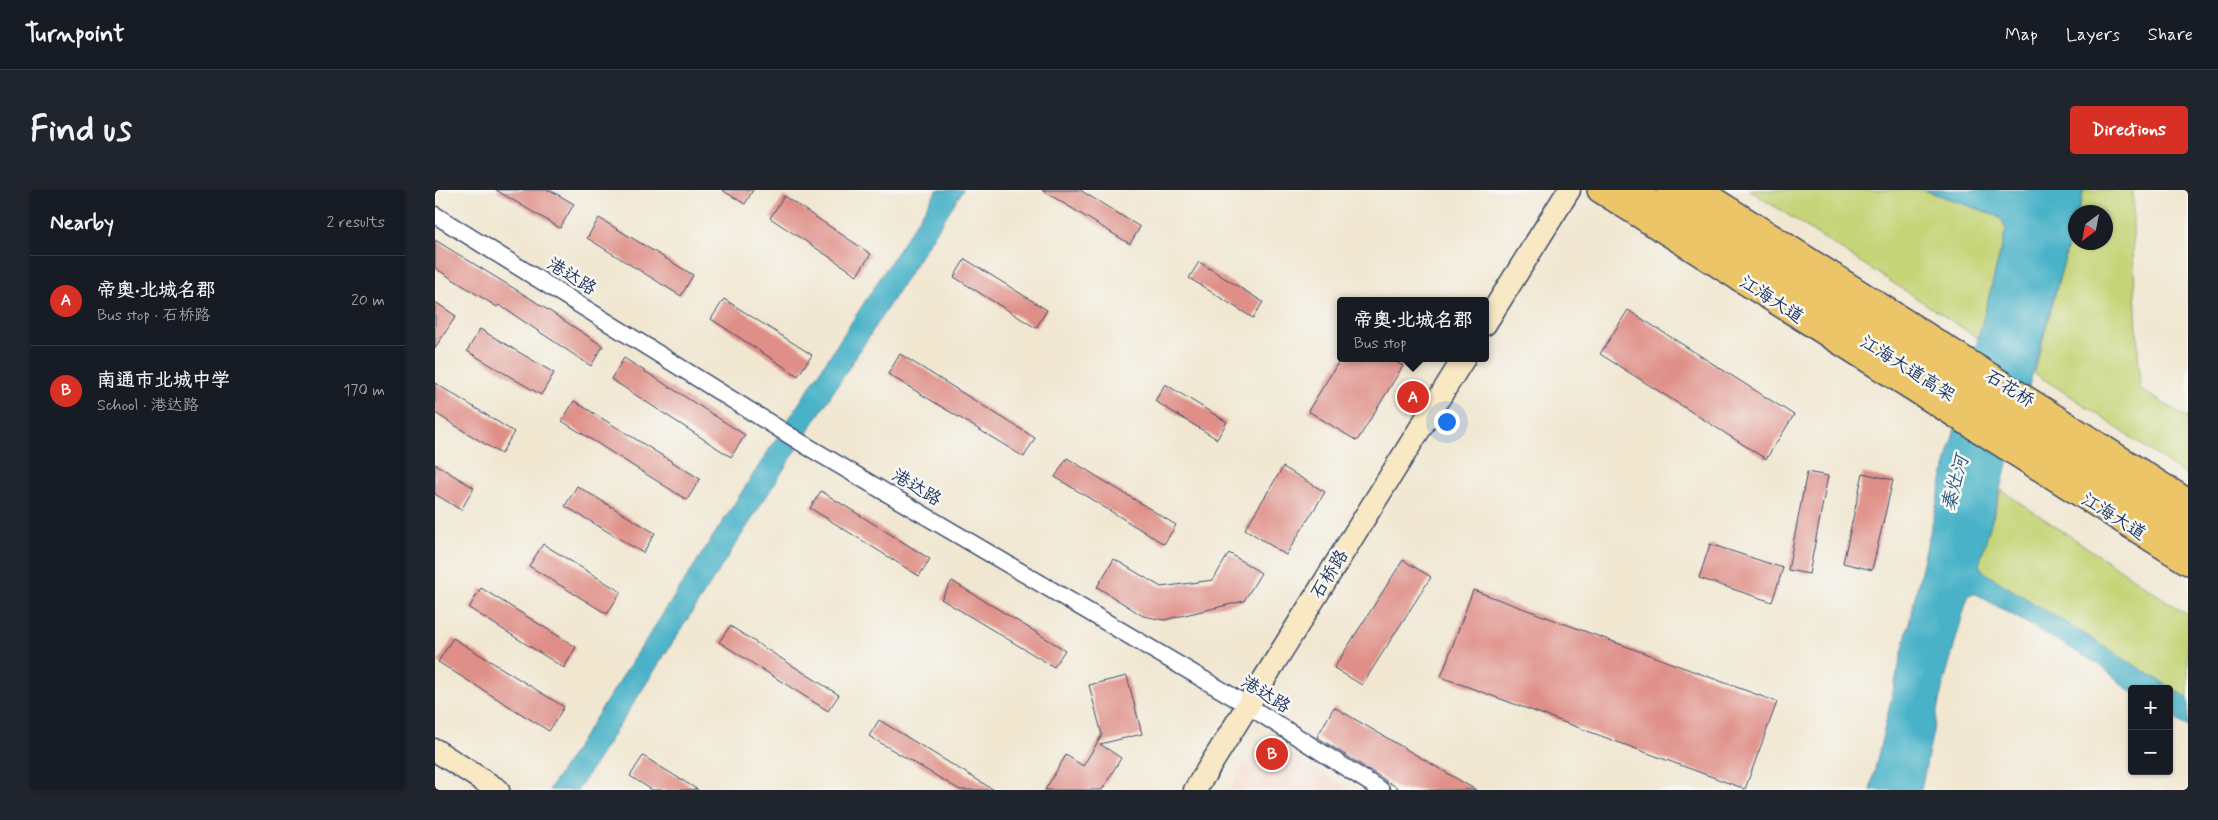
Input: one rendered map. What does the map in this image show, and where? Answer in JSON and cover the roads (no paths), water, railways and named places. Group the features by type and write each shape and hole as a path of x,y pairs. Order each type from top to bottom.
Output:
{"highway":[{"name":"江海大道高架","path":"1627,190 2188,547"},
{"name":"江海大道高架","path":"1671,190 2188,518"}],"main road":[{"path":"1487,297 1554,190"},
{"path":"1489,318 1569,190"},
{"name":"江海大道","path":"1600,190 2188,562"},
{"name":"石花桥","path":"1698,190 2188,502"},
{"name":"石桥路","path":"1195,790 1242,702 1446,362"},
{"name":"石桥路","path":"1180,790 1242,702 1461,362"},
{"path":"435,750 498,790"}],"street":[{"name":"港达路","path":"435,215 805,445 1242,702 1381,790"}],"water":[{"path":"937,190 963,190 578,790 549,790"},
{"name":"秦灶河","path":"1924,190 2084,190 2080,205 2068,205 2068,246 1979,565 1985,573 2167,685 2128,685 2128,690 2100,665 1974,593 1969,595 1966,603 1940,697 1921,790 1870,790 1948,455 2006,230 2002,220 1995,215"},
{"path":"2173,689 2188,698 2188,727 2173,718"}],"place":[{"name":"帝奥·北城名郡","path":"1413,397"},
{"name":"南通市北城中学","path":"1272,754"}]}
